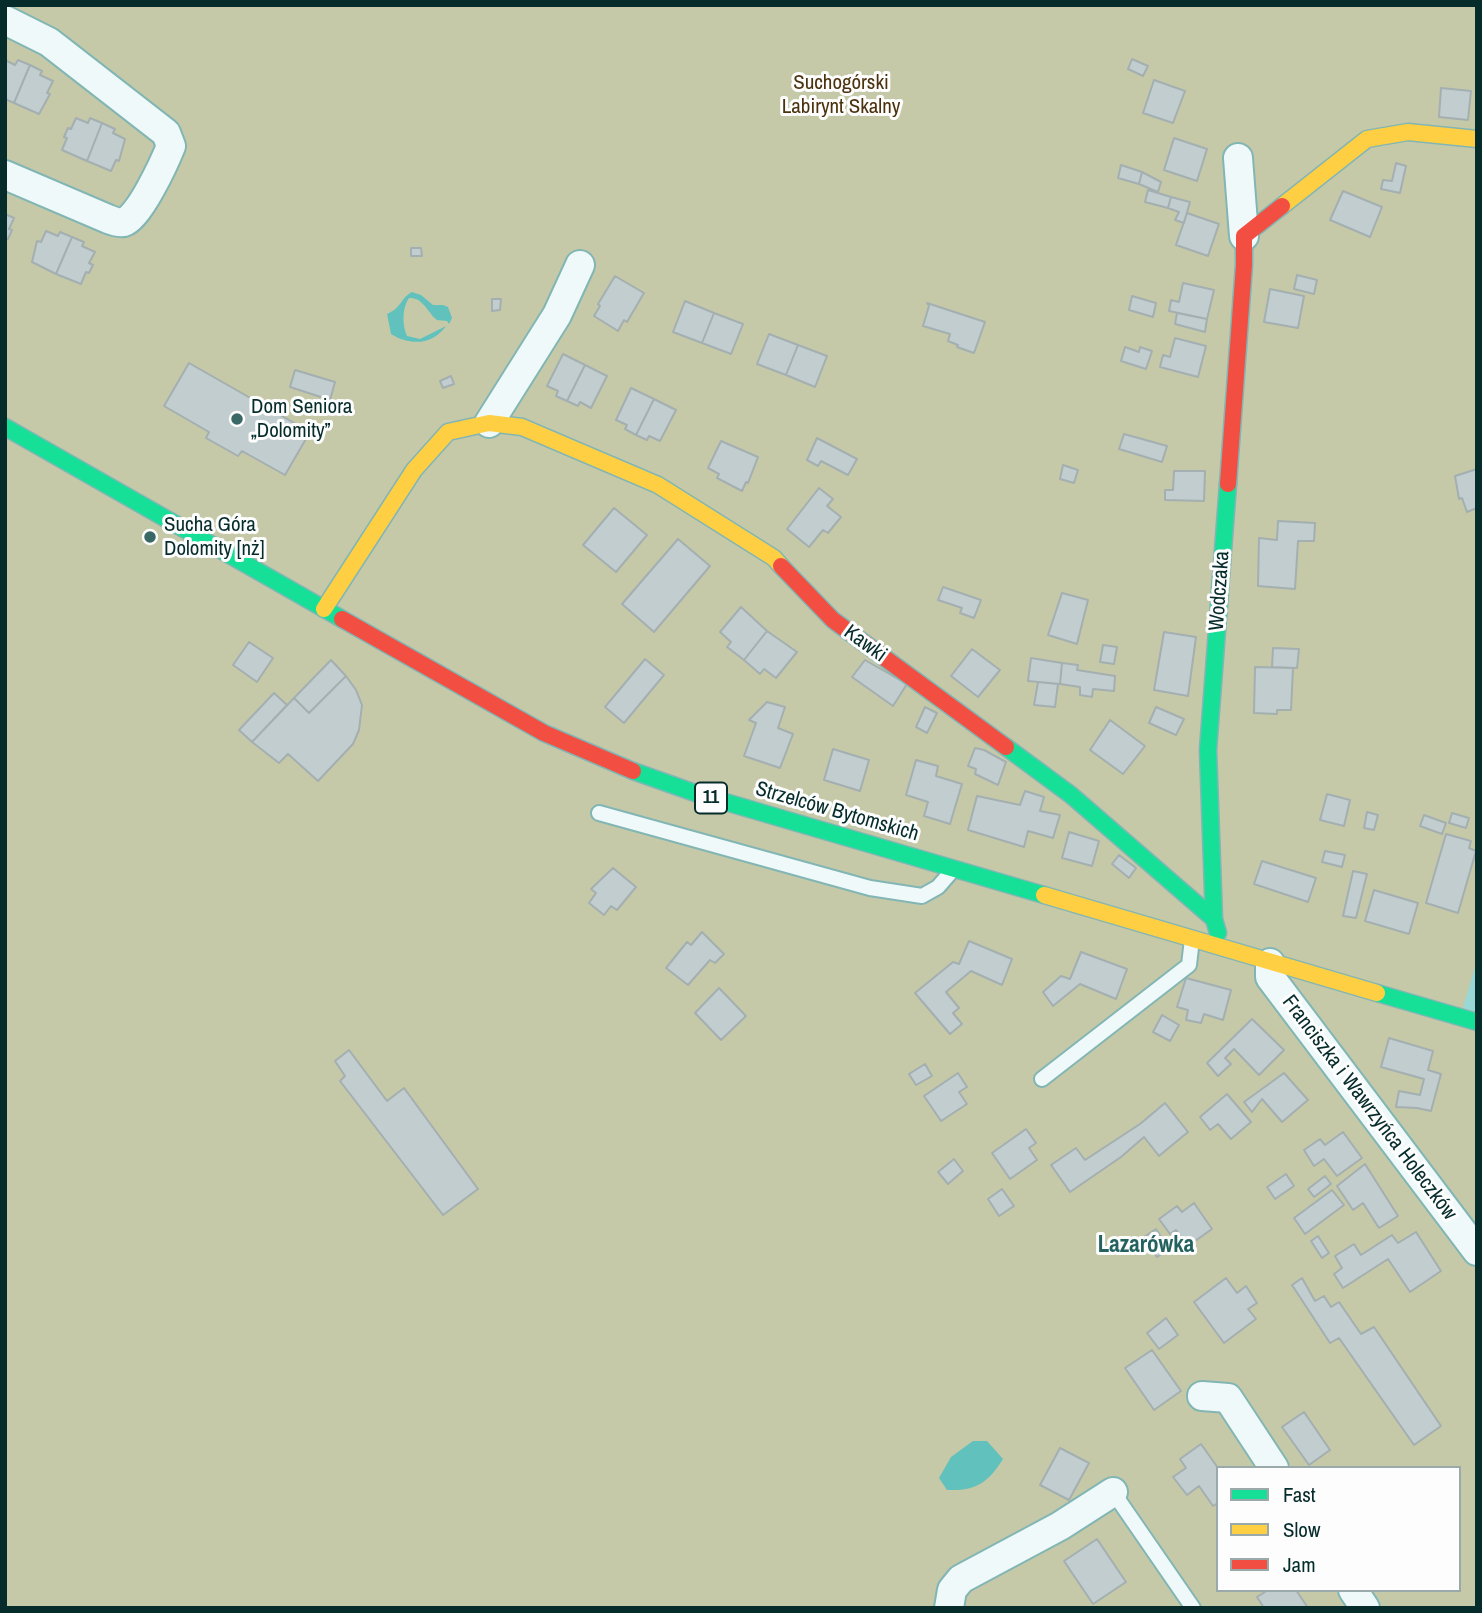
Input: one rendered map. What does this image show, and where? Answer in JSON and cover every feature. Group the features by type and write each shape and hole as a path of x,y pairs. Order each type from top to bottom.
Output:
{"main road":[{"path":"1244,236 1367,139 1387,132 1410,131 1477,139"},
{"name":"Wodczaka","path":"1220,946 1214,919 1208,750 1244,236"},
{"name":"Kawki","path":"324,610 414,470 447,432 489,423 522,427 658,485 774,558 833,620 1071,795 1214,919"},
{"name":"Strzelców Bytomskich","path":"5,427 544,733 613,764 698,794 1192,937 1270,963 1477,1023"}],"street":[{"path":"5,20 49,42 166,133 171,146 140,206 128,221 123,222 108,219 5,175"},
{"name":"Wodczaka","path":"1238,158 1244,236"},
{"path":"489,423 557,315 580,265"},
{"name":"Franciszka i Wawrzyńca Holeczków","path":"1270,963 1270,977 1477,1251"},
{"path":"1202,1396 1228,1398 1273,1466"},
{"path":"949,1608 952,1590 961,1579 1060,1526 1113,1492"},
{"path":"1354,1592 1365,1608"}],"lane":[{"path":"599,813 870,888 922,896 938,887 954,868"},
{"path":"1042,1079 1189,965 1192,937"},
{"path":"1113,1492 1193,1608"}],"green space":[{"name":"Suchogórski Labirynt Skalny","path":"5,5 1477,5 1477,960 1463,1008 1477,1013 1477,1608 5,1608"}],"water":[{"path":"412,292 421,295 433,305 448,307 452,318 449,324 447,321 437,320 421,302 409,298 404,317 407,336 420,339 446,326 435,337 421,342 391,334 387,314"},
{"path":"973,1441 987,1441 1003,1459 980,1484 966,1489 947,1490 939,1478 951,1457"}],"building":[{"path":"1132,59 1148,66 1143,76 1128,69"},
{"path":"5,60 15,65 18,60 30,65 14,103 5,99"},
{"path":"30,65 42,71 40,75 53,81 47,93 50,94 39,114 14,103"},
{"path":"1154,80 1185,91 1173,123 1143,113"},
{"path":"1441,88 1471,91 1468,120 1439,117"},
{"path":"76,118 88,123 90,118 102,123 87,161 62,150 67,138 64,137"},
{"path":"102,123 115,129 113,133 125,139 119,161 116,160 111,171 87,161"},
{"path":"1174,138 1207,149 1197,181 1164,170"},
{"path":"1396,163 1406,166 1400,193 1381,189 1383,180 1392,181"},
{"path":"1121,165 1142,172 1139,184 1118,178"},
{"path":"1142,172 1161,182 1158,192 1139,184"},
{"path":"1148,190 1171,197 1168,208 1145,202"},
{"path":"1343,191 1382,207 1370,237 1330,220"},
{"path":"1171,197 1190,202 1184,223 1175,220 1179,212 1168,208"},
{"path":"1187,213 1219,224 1208,256 1176,245"},
{"path":"5,214 14,218 8,239 5,238"},
{"path":"46,231 58,236 60,232 72,237 56,274 32,262 37,241 41,242"},
{"path":"72,237 84,242 82,246 95,252 89,263 93,265 89,273 86,272 81,284 56,274"},
{"path":"411,248 421,248 422,256 411,256"},
{"path":"1297,275 1317,280 1314,294 1294,289"},
{"path":"615,276 644,293 627,322 624,320 618,331 594,316"},
{"path":"1183,283 1214,290 1207,319 1169,311 1171,300 1179,302"},
{"path":"1270,289 1304,296 1298,328 1264,322"},
{"path":"1132,296 1156,303 1153,317 1129,310"},
{"path":"492,299 501,299 500,310 492,311"},
{"path":"685,301 714,313 702,343 673,332"},
{"path":"927,303 985,322 974,353 948,341 950,334 923,326 929,306"},
{"path":"714,313 743,324 731,354 702,343"},
{"path":"1177,313 1207,319 1205,332 1175,324"},
{"path":"769,334 798,345 786,375 757,364"},
{"path":"1175,338 1206,346 1198,377 1160,367 1163,355 1170,357"},
{"path":"798,345 827,356 815,387 786,375"},
{"path":"1125,347 1139,352 1140,347 1152,351 1146,369 1121,361"},
{"path":"563,354 585,365 567,401 556,396 558,391 547,386"},
{"name":"Dom Seniora „Dolomity”","path":"189,363 310,432 285,475 242,451 238,456 206,438 209,432 164,406"},
{"path":"585,365 607,376 591,408 580,402 578,406 567,401"},
{"path":"295,370 335,382 330,400 290,387"},
{"path":"451,376 454,384 443,388 440,381"},
{"path":"631,388 654,399 636,435 625,429 627,425 616,420"},
{"path":"654,399 676,410 660,441 649,436 647,440 636,435"},
{"path":"1124,434 1167,446 1162,462 1119,449"},
{"path":"817,438 857,459 848,475 821,461 818,466 807,460"},
{"path":"721,441 758,457 742,491 717,478 719,474 708,468"},
{"path":"1063,465 1078,470 1074,483 1060,479"},
{"path":"1477,469 1477,508 1467,512 1462,498 1459,499 1455,476"},
{"path":"1174,471 1205,471 1204,501 1165,500 1165,490 1173,490"},
{"path":"819,488 833,499 827,506 841,517 828,533 823,530 809,547 787,529"},
{"path":"614,508 647,535 616,572 583,545"},
{"path":"1278,521 1315,523 1314,541 1298,541 1295,589 1258,586 1259,538 1277,540"},
{"path":"678,539 710,566 654,632 622,604"},
{"path":"943,587 981,600 974,618 960,613 962,608 938,600"},
{"path":"1062,593 1088,600 1077,644 1048,635"},
{"path":"741,607 767,631 744,660 727,647 731,642 720,632"},
{"path":"767,631 797,652 776,678 764,669 760,674 744,660"},
{"path":"1164,632 1196,637 1188,696 1154,690"},
{"path":"249,642 273,658 257,682 233,665"},
{"path":"1103,645 1117,647 1114,664 1100,662"},
{"path":"1273,648 1299,649 1297,668 1272,667"},
{"path":"972,649 1000,670 978,697 951,676"},
{"path":"1031,658 1062,663 1060,684 1028,681"},
{"path":"645,659 664,675 624,723 605,707"},
{"path":"331,660 346,676 309,713 294,698"},
{"path":"865,660 907,684 893,706 852,677"},
{"path":"1062,663 1078,665 1077,670 1115,676 1114,691 1093,689 1092,697 1080,695 1080,687 1060,684"},
{"path":"1255,667 1293,668 1291,710 1277,710 1277,714 1254,713"},
{"path":"346,676 362,705 359,730 353,744 318,781 288,754 279,763 252,742 294,698 309,713"},
{"path":"1038,682 1058,684 1055,707 1034,705"},
{"path":"274,693 287,705 252,742 239,730"},
{"path":"767,702 785,707 778,728 793,734 780,768 744,756 756,723 749,720"},
{"path":"925,707 937,713 927,733 916,727"},
{"path":"1156,707 1184,719 1176,735 1149,723"},
{"path":"1110,720 1145,746 1123,774 1090,750"},
{"path":"975,748 1006,762 998,785 975,774 976,769 968,766"},
{"path":"833,749 869,760 860,791 824,780"},
{"path":"916,760 938,766 936,776 962,784 950,824 924,816 928,802 906,795"},
{"path":"1025,791 1044,797 1040,811 1060,815 1053,838 1028,831 1024,847 968,830 977,796 1020,805"},
{"path":"1327,794 1350,800 1344,826 1320,820"},
{"path":"1367,812 1378,815 1374,830 1364,828"},
{"path":"1452,813 1469,818 1466,828 1449,823"},
{"path":"1424,815 1446,823 1442,834 1420,826"},
{"path":"1069,832 1099,841 1092,866 1062,858"},
{"path":"1446,834 1471,841 1469,848 1476,851 1458,913 1426,903"},
{"path":"1325,851 1345,855 1342,867 1322,862"},
{"path":"1119,855 1136,868 1129,878 1112,864"},
{"path":"1262,861 1316,878 1308,902 1254,884"},
{"path":"613,868 636,887 617,910 611,906 604,915 589,903 596,893 591,889"},
{"path":"1353,871 1367,874 1356,918 1343,916"},
{"path":"1374,890 1418,903 1409,934 1365,921"},
{"path":"702,932 724,954 715,963 710,960 688,985 666,968 687,942 691,945"},
{"path":"969,941 1012,959 1002,985 971,971 946,992 959,1008 953,1013 962,1024 950,1034 915,993 953,962 959,964"},
{"path":"1081,952 1127,969 1116,999 1080,984 1053,1006 1043,992 1061,976 1070,979"},
{"path":"1186,978 1231,990 1223,1020 1204,1014 1201,1023 1186,1020 1188,1010 1177,1007"},
{"path":"719,988 746,1016 721,1040 695,1013"},
{"path":"1162,1015 1179,1025 1170,1041 1153,1032"},
{"path":"1252,1019 1284,1050 1259,1075 1234,1049 1225,1058 1231,1064 1218,1076 1207,1063"},
{"path":"1389,1038 1433,1051 1428,1070 1441,1074 1431,1111 1396,1107 1399,1091 1420,1095 1424,1079 1381,1067"},
{"path":"349,1050 387,1101 404,1088 478,1189 443,1215 340,1081 345,1076 335,1061"},
{"path":"925,1064 932,1076 916,1085 909,1074"},
{"path":"958,1073 967,1087 959,1092 967,1104 941,1121 924,1096"},
{"path":"1284,1073 1308,1100 1282,1122 1262,1099 1252,1112 1244,1102"},
{"path":"1227,1094 1251,1122 1231,1139 1218,1124 1210,1130 1200,1117"},
{"path":"1165,1103 1188,1132 1159,1156 1144,1137 1121,1157 1070,1192 1051,1165 1076,1148 1085,1160 1140,1124"},
{"path":"1026,1129 1036,1143 1029,1148 1037,1160 1010,1179 992,1153"},
{"path":"1343,1132 1362,1158 1337,1176 1324,1159 1314,1166 1304,1150 1320,1139 1325,1145"},
{"path":"954,1159 963,1171 948,1184 938,1172"},
{"path":"1365,1164 1398,1216 1379,1228 1363,1203 1353,1210 1337,1186"},
{"path":"1286,1174 1294,1186 1275,1199 1267,1187"},
{"path":"1325,1176 1331,1184 1314,1197 1308,1189"},
{"path":"1002,1189 1014,1206 999,1216 988,1199"},
{"path":"1332,1190 1344,1205 1305,1234 1294,1218"},
{"path":"1194,1203 1212,1229 1188,1246 1176,1230 1170,1234 1159,1219 1177,1206 1182,1212"},
{"path":"1156,1229 1169,1249 1157,1257 1144,1237"},
{"path":"1416,1232 1441,1271 1410,1292 1388,1259 1343,1288 1334,1274 1342,1268 1335,1256 1354,1244 1361,1255 1392,1235 1398,1243"},
{"path":"1318,1236 1329,1253 1322,1258 1311,1241"},
{"path":"1226,1278 1237,1293 1246,1286 1257,1303 1248,1309 1256,1319 1224,1343 1194,1302"},
{"path":"1302,1278 1315,1301 1324,1296 1331,1307 1339,1302 1361,1334 1374,1327 1441,1426 1414,1445 1339,1338 1330,1343 1292,1285"},
{"path":"1166,1318 1178,1335 1159,1349 1147,1333"},
{"path":"1152,1350 1181,1391 1154,1410 1125,1368"},
{"path":"1304,1412 1330,1450 1309,1465 1282,1427"},
{"path":"1201,1444 1217,1466 1216,1504 1213,1506 1199,1486 1187,1495 1173,1477 1186,1468 1180,1459"},
{"path":"1060,1448 1089,1463 1069,1500 1040,1485"},
{"path":"1097,1539 1126,1582 1093,1604 1064,1561"},
{"path":"1265,1592 1297,1592 1308,1608 1264,1608 1257,1597"}],"traffic: fast":[{"path":"5,427 342,619"},
{"path":"1218,933 1214,919 1208,750 1228,484"},
{"path":"1006,747 1071,795 1214,919"},
{"path":"633,771 698,794 1044,895"},
{"path":"1377,993 1477,1022"}],"traffic: slow":[{"path":"1282,206 1367,139 1408,132 1477,139"},
{"path":"324,609 414,470 448,432 489,423 522,427 658,485 774,558 781,566"},
{"path":"1044,895 1377,993"}],"traffic: jam":[{"path":"1228,484 1244,236 1282,206"},
{"path":"781,566 833,620 1006,747"},
{"path":"342,619 544,733 633,771"}],"place":[{"name":"Dom Seniora „Dolomity”","path":"237,419"},
{"name":"Sucha Góra Dolomity [nż]","path":"150,537"}],"district":[{"name":"Lazarówka","path":"1146,1246"}]}
